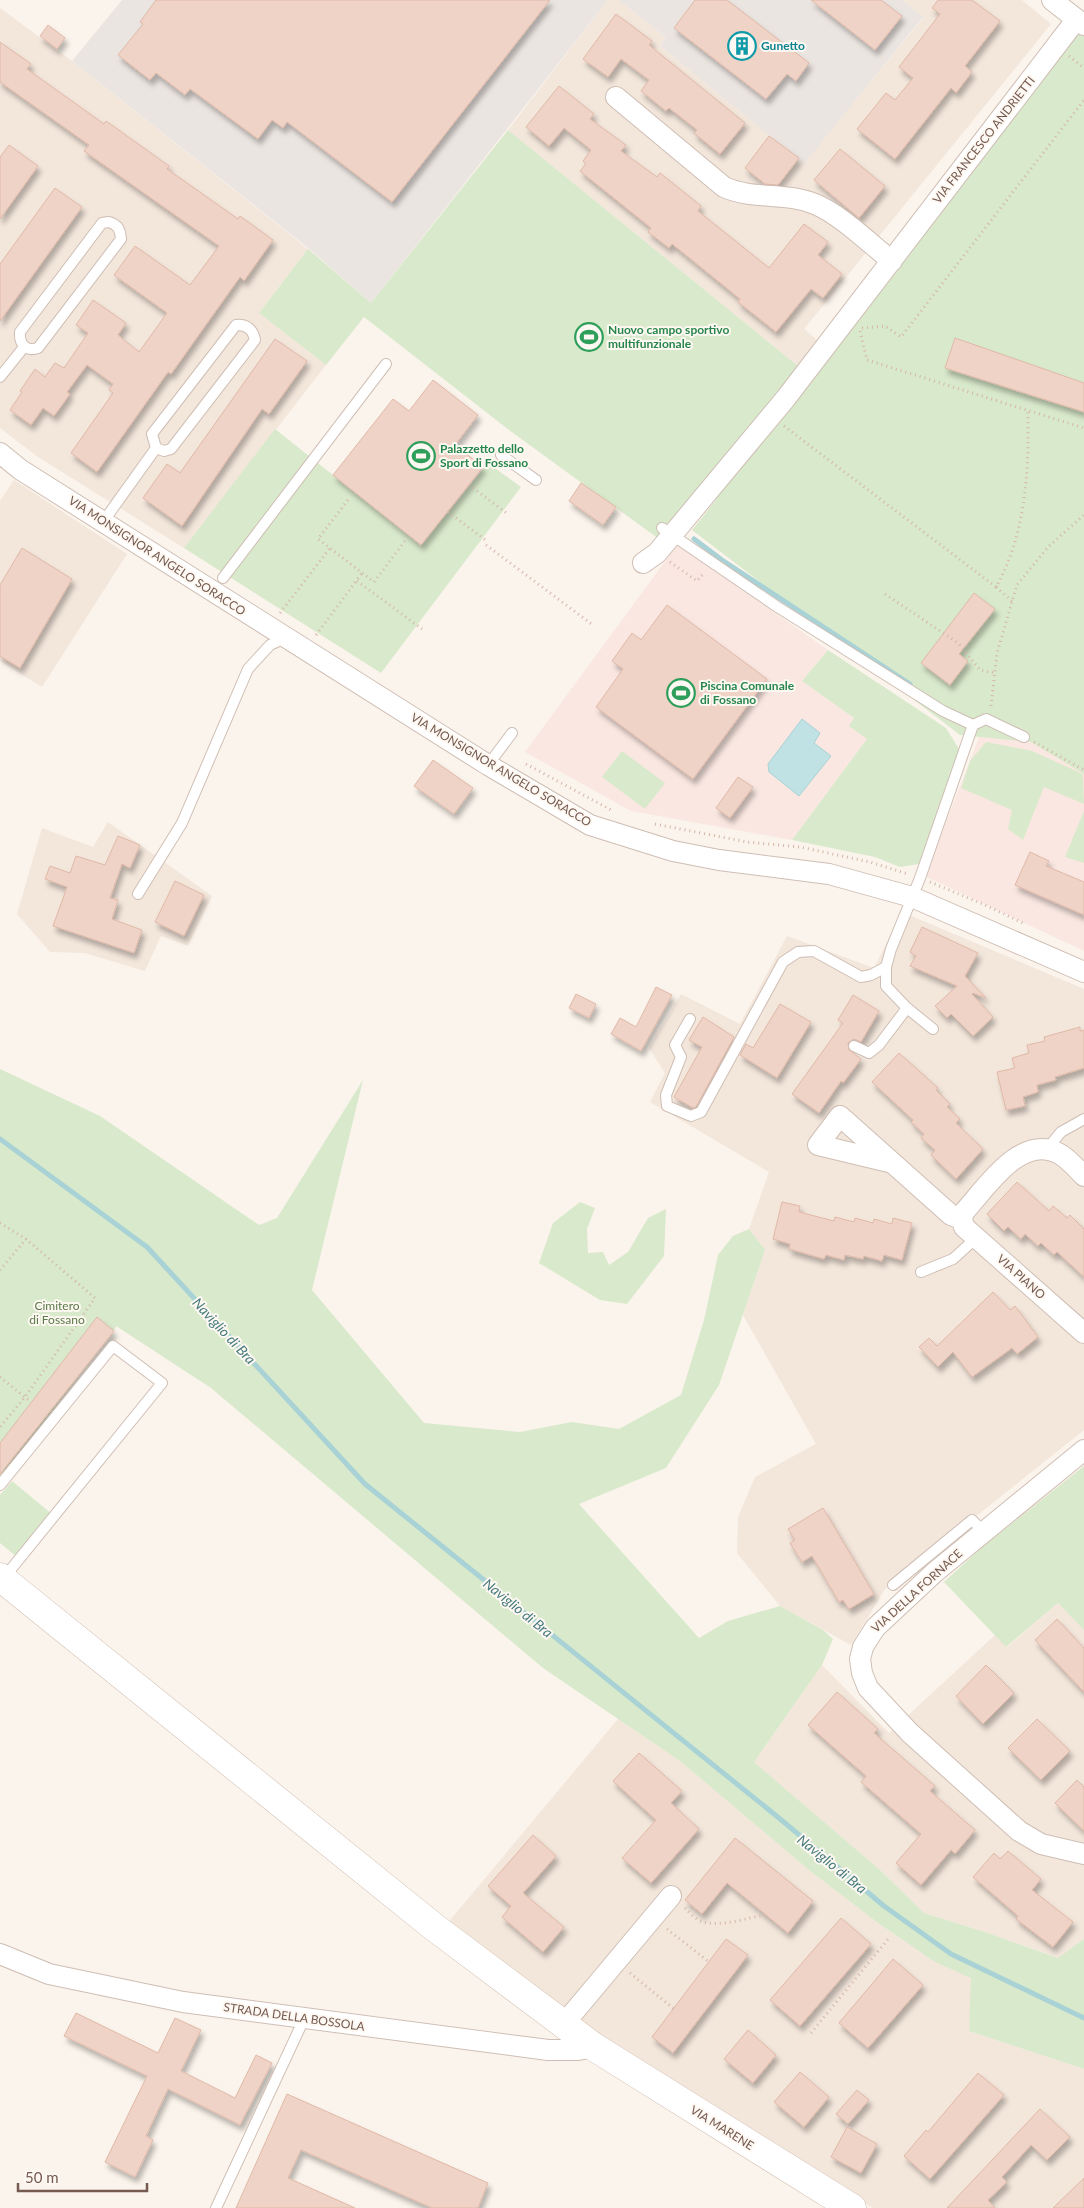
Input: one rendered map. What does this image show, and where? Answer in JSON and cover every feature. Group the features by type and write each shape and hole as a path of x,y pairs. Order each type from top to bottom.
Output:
{"main road":[{"name":"VIA MARENE","path":"1,1578 434,1927 563,2025 594,2047 852,2208"}],"street":[{"path":"1052,0 1080,22"},
{"name":"VIA FRANCESCO ANDRIETTI","path":"650,558 667,531 745,448 1080,22"},
{"path":"616,97 724,187 736,193 814,204 831,213 892,261"},
{"name":"VIA MONSIGNOR ANGELO SORACCO","path":"0,453 21,470 285,638 493,757 590,825 673,850 719,860 916,887 1084,972"},
{"path":"962,1220 964,1212 1012,1160 1034,1148 1047,1149 1060,1154 1084,1176"},
{"name":"VIA PIANO","path":"889,1162 950,1215 962,1220 964,1227 1084,1333"},
{"name":"VIA DELLA FORNACE","path":"1084,1450 935,1572 875,1628 863,1647 860,1659 862,1672 868,1688 910,1733 1019,1831 1042,1844 1084,1854"},
{"path":"563,2025 671,1896"},
{"name":"STRADA DELLA BOSSOLA","path":"0,1954 27,1966 58,1976 183,2002 548,2050 578,2050 594,2047"}],"lane":[{"path":"109,222 117,225 121,239 38,348 32,350 24,347 20,340 20,332 102,223 109,222"},
{"path":"236,325 249,328 254,334 255,340 171,449 164,451 156,448 152,434 236,325"},
{"path":"0,377 24,347"},
{"path":"223,578 386,364"},
{"path":"103,522 156,448"},
{"path":"502,455 536,480"},
{"path":"667,531 776,606 926,700 973,726"},
{"path":"138,894 182,823 248,669 270,646 285,638"},
{"path":"934,1028 907,1008 886,986 886,967 973,726 986,719 1024,736"},
{"path":"493,757 512,733"},
{"path":"690,1019 675,1045 681,1056 666,1095 668,1106 691,1116 701,1112 783,962 798,952 814,951 861,977 871,975 886,967"},
{"path":"854,1046 869,1053 879,1045 907,1008"},
{"path":"1047,1149 1061,1132 1084,1119"},
{"path":"921,1272 953,1259 976,1238"},
{"path":"0,1485 113,1346 162,1383 1,1578"},
{"path":"893,1585 972,1520 984,1532"},
{"path":"216,2208 304,2019"}],"path":[{"path":"835,334 839,342 860,328 885,326 900,337 1084,100"},
{"path":"860,328 867,360 1084,428"},
{"path":"996,587 1004,574 1016,540 1024,504 1029,454 1028,411"},
{"path":"784,426 1012,601"},
{"path":"469,485 509,515"},
{"path":"348,500 318,539 374,582 405,541"},
{"path":"448,512 594,626"},
{"path":"986,719 990,709 997,653 1017,585 1048,547 1084,515"},
{"path":"279,614 330,548"},
{"path":"650,558 697,581 712,562"},
{"path":"315,636 362,573"},
{"path":"357,580 422,629"},
{"path":"885,594 958,643 980,670 995,673"},
{"path":"271,608 286,618"},
{"path":"308,631 324,641"},
{"path":"1024,736 1084,770"},
{"path":"493,757 616,813"},
{"path":"647,823 747,842 800,847 870,862 916,887 986,905 1031,927"},
{"path":"0,1223 26,1239 95,1298 25,1397 0,1427"},
{"path":"0,1270 26,1239"},
{"path":"0,1377 32,1402"},
{"path":"671,1896 696,1918 706,1923 726,1922 765,1915"},
{"path":"654,1917 709,1962"},
{"path":"811,2033 889,1938"},
{"path":"616,1962 674,2009"}],"shaded area":[{"path":"122,0 608,0 371,303 308,248 72,61"},
{"path":"608,0 618,0 666,37 660,46 804,163 923,18 902,0 1022,0 1051,24 804,329 818,341 798,366 508,130"},
{"path":"618,0 902,0 923,17 804,164 660,46 666,37"},
{"path":"0,8 72,61 308,249 259,313 326,365 184,548 38,457 0,428"},
{"path":"14,480 127,554 42,687 0,661 0,501"},
{"path":"677,545 828,650 802,681 854,718 867,739 792,840 631,811 525,752"},
{"path":"982,730 1031,742 1084,771 1084,951 925,876"},
{"path":"108,822 212,896 188,946 161,936 145,971 85,953 50,952 17,914 42,828 93,847"},
{"path":"902,912 1084,989 1084,1430 885,1589 851,1645 780,1606 737,1553 738,1517 755,1477 816,1444 743,1315 765,1250 749,1229 769,1172 650,1102 665,1073 649,1048 681,994 740,1024 787,936 874,968"},
{"path":"1058,1603 1084,1630 1084,1939 1059,1958 924,1913 879,1869 754,1762 822,1665 889,1733 995,1635 1007,1647"},
{"path":"618,1719 680,1761 809,1870 878,1923 935,1962 972,1978 969,2031 1084,2069 1084,2208 873,2208 569,2020 447,1924"}],"green space":[{"path":"1078,32 1084,36 1084,774 1031,742 960,735 692,530 716,500 713,497 854,326"},
{"name":"Nuovo campo sportivo multifunzionale","path":"508,130 798,366 659,539 513,433 364,317 326,365 259,313 308,249 371,303"},
{"path":"275,429 421,545 488,463 521,487 381,673 184,548"},
{"path":"828,650 946,728 959,749 919,864 900,867 875,857 792,840 867,739 849,726 854,718 802,681"},
{"path":"986,742 1032,751 1083,774 1084,804 1044,787 1023,840 1008,829 1012,810 961,788 970,761"},
{"path":"622,751 665,783 645,809 602,777"},
{"path":"1084,811 1084,863 1065,857"},
{"name":"Cimitero di Fossano","path":"0,1069 100,1116 259,1225 277,1218 363,1080 312,1290 424,1423 520,1432 572,1422 619,1429 681,1395 704,1320 718,1255 733,1236 749,1229 765,1250 719,1385 666,1468 579,1504 699,1638 728,1621 780,1606 823,1630 833,1639 822,1665 754,1762 879,1869 924,1913 1058,1958 1084,1939 1084,2069 969,2031 971,1978 935,1962 878,1923 809,1870 680,1761 543,1668 211,1388 116,1326 0,1478"},
{"path":"580,1202 595,1208 587,1229 588,1253 603,1252 609,1265 628,1252 648,1218 666,1209 664,1256 627,1304 600,1300 539,1263 553,1223"},
{"path":"1084,1466 1084,1630 1058,1603 1006,1647 944,1582 981,1548"},
{"path":"12,1481 52,1514 17,1557 0,1543 0,1495"}],"water":[{"path":"802,719 820,733 814,743 831,756 799,796 769,772 768,764"}],"building":[{"path":"156,0 550,0 392,202 287,122 283,128 272,120 258,139 190,89 185,95 156,73 150,80 118,55 143,24 140,22"},
{"name":"Gunetto","path":"695,0 727,0 809,63 796,81 787,74 766,99 674,28"},
{"name":"Gunetto","path":"811,0 881,0 902,16 875,50"},
{"path":"938,0 972,0 1000,21 965,66 972,72 956,93 951,88 895,159 857,129 886,93 895,100 913,78 899,67 940,14 932,8"},
{"path":"616,14 652,41 649,45 745,123 720,154 694,133 697,130 669,108 666,111 641,91 649,80 621,59 608,77 583,59"},
{"path":"48,25 65,38 57,49 40,36"},
{"path":"0,42 31,64 27,69 104,124 106,121 169,166 167,169 238,219 240,216 273,240 244,281 240,277 171,374 168,372 97,472 71,453 113,393 109,390 113,384 87,365 67,392 70,394 54,416 43,408 31,425 10,410 22,392 20,391 35,369 45,377 55,363 64,368 88,333 76,325 93,300 126,323 118,335 139,352 167,313 114,275 135,246 190,285 219,246 84,151 89,145 0,82"},
{"path":"559,86 594,114 590,119 626,145 621,151 657,177 660,173 701,206 698,211 769,268 804,224 828,242 818,255 842,274 823,298 811,289 776,332 738,302 740,299 672,244 669,248 648,232 651,228 580,171 586,164 583,161 591,150 564,128 549,146 526,127"},
{"path":"769,136 799,158 778,185 765,184 745,168"},
{"path":"9,145 38,166 0,219 0,157"},
{"path":"840,149 885,186 859,218 814,180"},
{"path":"55,188 82,207 0,321 0,264"},
{"path":"955,338 1084,383 1084,412 945,368"},
{"path":"275,339 307,361 269,414 262,409 182,526 143,498 167,464 180,473"},
{"path":"433,380 478,415 455,445 483,467 421,545 333,475 393,399 409,411"},
{"path":"581,483 616,507 603,525 569,501"},
{"path":"22,548 72,579 20,668 0,656 0,585"},
{"path":"974,593 995,609 959,654 968,661 950,685 921,663"},
{"name":"Piscina Comunale di Fossano","path":"667,605 767,679 693,779 596,707 623,669 612,661 632,633 641,640"},
{"path":"433,760 473,788 454,814 414,786"},
{"path":"738,777 753,787 730,818 716,808"},
{"path":"118,836 140,845 130,868 122,864 110,898 118,900 112,919 142,930 134,953 53,926 67,887 45,879 50,866 70,873 76,856 105,865"},
{"path":"1030,852 1049,861 1046,866 1084,882 1084,915 1015,885"},
{"path":"175,881 204,895 184,936 155,922"},
{"path":"922,927 978,953 965,976 986,998 972,994 993,1017 973,1036 951,1014 947,1018 935,1006 957,986 910,966 916,956 910,952"},
{"path":"656,987 672,995 641,1051 611,1034 620,1018 636,1027"},
{"path":"576,994 596,1004 589,1018 569,1008"},
{"path":"853,995 879,1011 861,1042 854,1039 848,1043 849,1050 861,1059 843,1083 841,1081 819,1113 792,1094 843,1023 838,1020"},
{"path":"780,1004 811,1022 777,1078 740,1055 746,1044 753,1048"},
{"path":"703,1017 734,1037 696,1107 693,1108 674,1097 702,1047 689,1040"},
{"path":"1080,1027 1080,1031 1084,1030 1084,1068 1055,1077 1056,1080 1037,1085 1038,1092 1023,1097 1025,1106 1006,1110 997,1072 1015,1068 1012,1058 1029,1053 1027,1045 1045,1041 1044,1037"},
{"path":"899,1053 938,1088 936,1090 950,1104 947,1107 960,1119 956,1123 983,1149 956,1179 931,1155 935,1150 921,1138 924,1134 911,1122 913,1120 872,1082"},
{"path":"1017,1182 1049,1211 1053,1206 1067,1218 1070,1215 1084,1229 1084,1277 1057,1252 1054,1255 1041,1243 1038,1246 1025,1234 1021,1239 1008,1227 1004,1231 987,1214"},
{"path":"782,1202 800,1206 799,1212 834,1221 835,1217 854,1222 855,1218 873,1223 874,1219 892,1224 893,1218 912,1223 902,1260 884,1255 882,1261 864,1256 863,1259 845,1255 844,1260 826,1255 824,1259 789,1249 790,1244 773,1239"},
{"path":"993,1292 1010,1310 1015,1306 1038,1337 1017,1354 1012,1348 972,1377 953,1352 938,1367 919,1347 929,1338 937,1346"},
{"path":"97,1317 114,1331 0,1474 0,1443"},
{"path":"823,1508 874,1594 849,1609 843,1600 839,1602 812,1556 802,1562 790,1543 795,1540 788,1529"},
{"path":"1057,1619 1084,1648 1084,1692 1035,1640"},
{"path":"986,1665 1014,1693 983,1724 956,1696"},
{"path":"837,1692 878,1729 874,1733 935,1786 930,1791 975,1830 955,1854 951,1850 921,1885 896,1863 921,1834 861,1782 866,1776 808,1725"},
{"path":"1037,1719 1070,1751 1041,1780 1008,1748"},
{"path":"639,1753 682,1791 671,1803 699,1829 651,1883 622,1858 656,1820 613,1781"},
{"path":"1077,1780 1084,1787 1084,1831 1055,1803"},
{"path":"533,1835 556,1856 523,1893 564,1927 543,1952 502,1917 511,1906 488,1886"},
{"path":"735,1838 813,1901 788,1933 727,1883 702,1914 685,1900"},
{"path":"1008,1851 1041,1879 1032,1890 1073,1922 1053,1947 1016,1919 1018,1916 973,1877 994,1853 1000,1859"},
{"path":"841,1918 871,1944 800,2026 770,2000"},
{"path":"726,1939 748,1955 673,2053 652,2037"},
{"path":"893,1959 923,1985 868,2048 839,2023"},
{"path":"76,2013 158,2053 175,2018 201,2030 181,2071 235,2098 256,2055 272,2063 240,2125 168,2089 146,2136 153,2140 135,2177 105,2162 147,2076 64,2036"},
{"path":"748,2030 776,2055 753,2083 724,2059"},
{"path":"800,2072 829,2097 804,2127 774,2102"},
{"path":"978,2073 1004,2095 930,2179 904,2156 926,2130 928,2132"},
{"path":"857,2090 869,2100 848,2124 836,2114"},
{"path":"287,2094 488,2183 478,2208 432,2208 301,2150 288,2178 355,2208 236,2208"},
{"path":"1040,2109 1070,2137 1047,2160 1031,2145 1002,2177 1007,2182 988,2200 995,2208 947,2208"},
{"path":"847,2127 877,2144 861,2173 831,2157"},
{"path":"1084,2178 1084,2208 1053,2208"}],"waterway":[{"path":"694,539 722,560 910,684"},
{"name":"Naviglio di Bra","path":"0,1139 147,1247 365,1484 779,1818 884,1906 951,1954 1084,2018"}],"place":[{"name":"Gunetto","path":"742,46"},
{"name":"Nuovo campo sportivo multifunzionale","path":"589,337"},
{"name":"Palazzetto dello Sport di Fossano","path":"421,456"},
{"name":"Piscina Comunale di Fossano","path":"681,693"}]}
